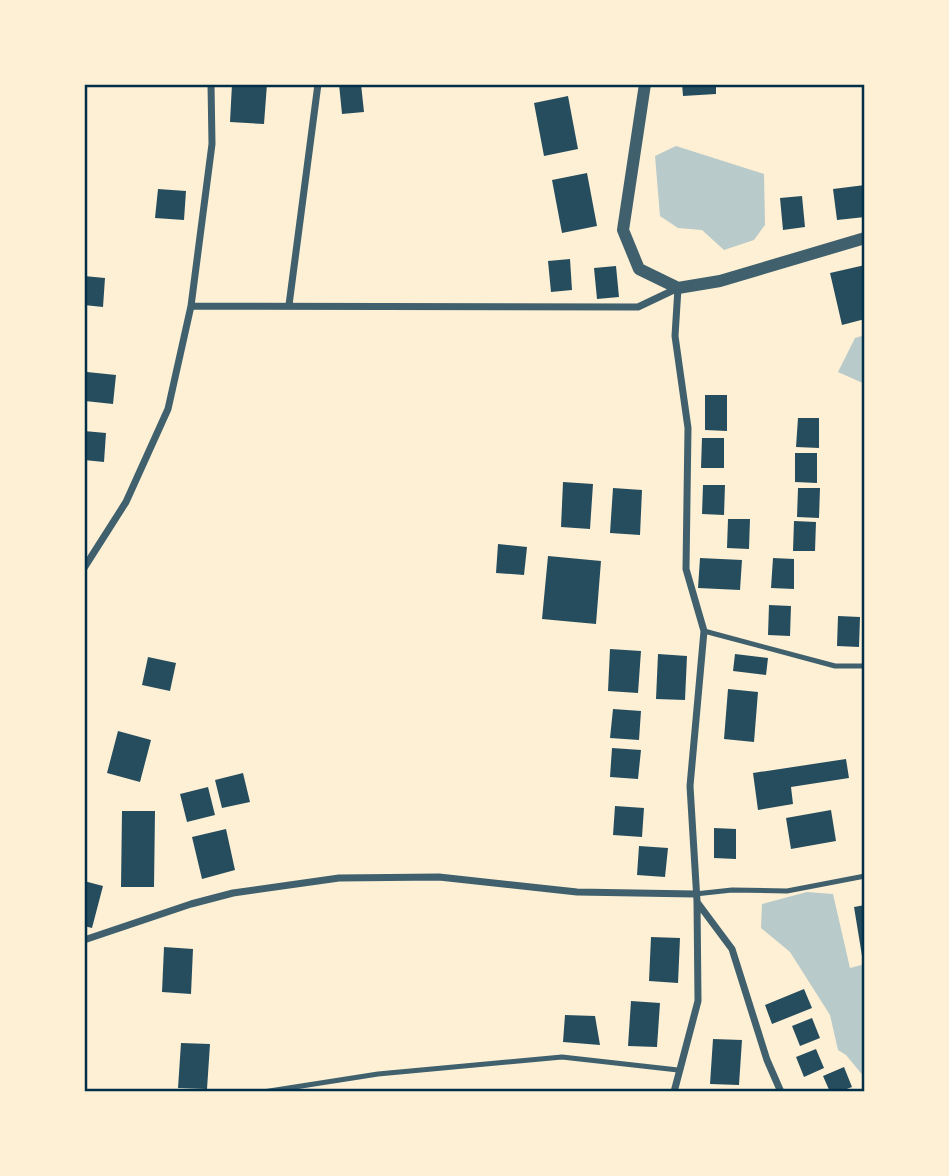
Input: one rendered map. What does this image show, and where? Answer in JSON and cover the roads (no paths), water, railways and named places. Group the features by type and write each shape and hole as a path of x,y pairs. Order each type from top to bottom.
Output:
{"street":[{"path":"84,568 126,502 168,409 191,306 212,144 211,84"},
{"path":"289,305 318,84"},
{"path":"645,84 623,230 639,269 678,288"},
{"path":"191,306 638,307 678,288 720,281 865,238"},
{"path":"674,1092 698,1001 690,786 704,631 686,569 688,428 676,336 678,288"},
{"path":"84,940 191,904 233,893 339,878 439,877 577,892 696,898"},
{"path":"696,898 732,949 767,1060 781,1092"}],"lane":[{"path":"704,631 835,666 865,666"},
{"path":"696,898 732,890 787,891 865,876"},
{"path":"262,1092 378,1074 562,1057 678,1070"}]}
